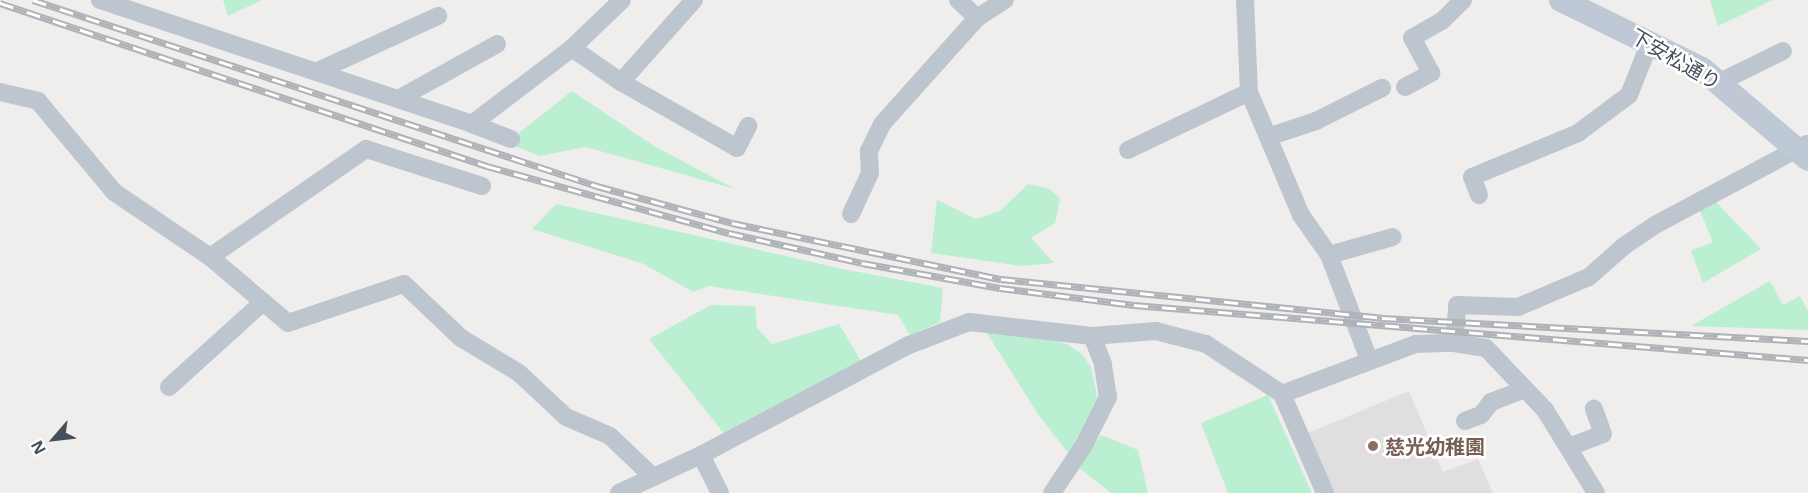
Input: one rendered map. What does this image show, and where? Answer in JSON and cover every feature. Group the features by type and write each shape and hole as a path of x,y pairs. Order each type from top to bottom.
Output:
{"street":[{"path":"100,0 320,70 511,139"},
{"path":"472,124 572,48 622,0"},
{"path":"621,82 694,0"},
{"path":"958,0 977,18"},
{"path":"851,214 870,173 869,151 882,124 977,18 1005,0"},
{"path":"1245,0 1249,92 1301,215 1329,255 1369,360"},
{"path":"1406,87 1431,73 1412,38 1442,21 1463,0"},
{"name":"下安松通り","path":"1561,0 1650,42 1720,82 1804,151"},
{"path":"320,70 438,16"},
{"path":"1479,195 1472,177 1578,133 1629,95 1650,42"},
{"path":"400,98 496,44"},
{"path":"572,48 621,82 737,148 748,126"},
{"path":"1720,82 1783,51"},
{"path":"1268,137 1316,121 1382,88"},
{"path":"0,92 38,101 114,192 210,257 288,323 404,284 462,338 519,373 566,417 610,436 653,477"},
{"path":"1128,150 1249,92"},
{"path":"210,257 366,149 482,186"},
{"path":"1455,344 1457,305 1518,307 1589,277 1624,246 1655,225 1804,151"},
{"path":"1329,255 1393,237"},
{"path":"169,387 263,303"},
{"path":"619,493 701,455 909,345 969,322 1092,336 1155,331 1206,344 1282,394 1325,493"},
{"path":"1052,493 1084,445 1108,397 1103,364 1092,336"},
{"path":"1282,394 1416,344 1455,344 1486,348 1545,410 1596,493"},
{"path":"1465,421 1481,415 1491,402 1525,388"},
{"path":"1569,447 1603,434 1594,410"},
{"path":"701,455 720,493"}],"shaded area":[{"name":"慈光幼稚園","path":"1409,391 1443,472 1478,459 1493,493 1333,493 1308,433"}],"green space":[{"path":"223,0 262,0 228,16"},
{"path":"1710,0 1773,0 1718,26"},
{"path":"572,91 654,146 735,189 586,147 539,156 517,147 519,133"},
{"path":"1028,184 1050,189 1060,199 1055,223 1031,238 1054,263 1022,266 931,253 937,200 976,219 1000,211"},
{"path":"1713,199 1761,249 1703,283 1691,251 1713,242 1699,209"},
{"path":"556,204 843,269 943,288 940,322 910,335 898,315 709,286 693,292 644,264 532,229"},
{"path":"1770,281 1783,305 1800,296 1808,311 1808,330 1691,326"},
{"path":"711,305 755,306 757,328 772,344 839,324 863,364 726,436 649,339"},
{"path":"985,330 1041,337 1067,344 1082,354 1091,367 1098,400 1071,457 1038,414"},
{"path":"1268,395 1312,493 1228,493 1201,423"},
{"path":"1101,435 1138,450 1148,493 1111,493 1078,467"}],"railway":[{"path":"33,0 597,186 732,223 1001,279 1382,318 1808,341"},
{"path":"0,3 487,166 729,233 862,263 1000,288 1134,305 1808,360"}],"place":[{"name":"慈光幼稚園","path":"1373,446"}]}
